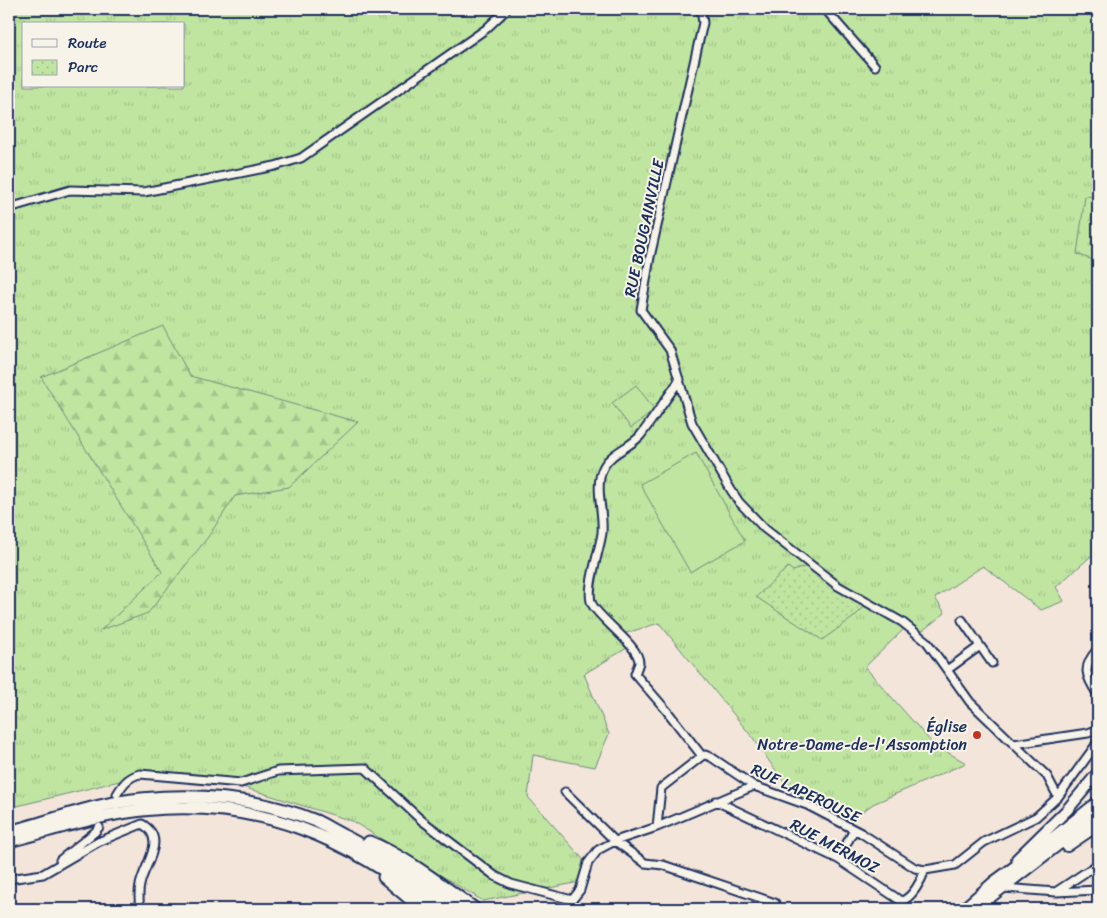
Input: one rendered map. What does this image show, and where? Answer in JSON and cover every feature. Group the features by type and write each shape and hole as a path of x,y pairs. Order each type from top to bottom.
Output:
{"highway":[{"path":"9,832 114,803 140,799 182,796 220,798 259,804 288,812 378,845 475,909"},
{"path":"9,841 95,819 141,810 182,807 220,808 270,818 325,837 369,860 413,888 440,909"},
{"path":"270,818 328,843 362,862 385,878 422,909"},
{"path":"317,822 373,852 418,880 458,909"}],"main road":[{"path":"979,909 1098,773"},
{"path":"999,885 1039,849 1098,802"},
{"path":"963,909 1098,814"},
{"path":"999,885 1098,825"}],"street":[{"path":"9,208 70,190 144,192 160,190 275,166 301,158 486,29 507,9"},
{"name":"RUE BOUGAINVILLE","path":"701,9 703,23 650,257 641,310 670,350 692,423 731,490 750,514 765,529 838,586 909,626 927,642 970,702 1047,776 1058,797"},
{"path":"825,9 876,66"},
{"name":"RUE LAPEROUSE","path":"680,380 640,436 611,458 603,469 600,478 602,531 590,599 594,607 619,632 636,654 639,663 636,674 702,756 711,757 754,786 807,805 854,830 915,868 925,870"},
{"path":"962,620 992,663"},
{"path":"947,670 980,646"},
{"path":"1098,649 1090,658 1086,669 1088,680 1098,696"},
{"path":"1014,744 1088,733 1098,729"},
{"path":"925,870 955,865 990,838 1036,816 1058,797 1098,742"},
{"path":"657,827 661,788 702,756"},
{"path":"117,794 123,784 132,776 140,774 241,783 278,771 365,768 420,819 494,876 511,884 572,900 580,890 588,863 598,850 615,841 657,827 754,786"},
{"path":"565,792 615,841 645,863 663,865 775,903"},
{"name":"RUE MERMOZ","path":"716,801 838,859 902,900 908,898 923,877 925,870"},
{"path":"9,878 42,874 98,842 142,824 153,833 154,842 150,859 140,884 140,909"},
{"path":"42,874 99,827"},
{"path":"838,859 854,830"},
{"path":"1056,892 1098,864"},
{"path":"999,885 1056,892 1098,890"}],"green space":[{"path":"9,9 1098,9 1098,550 1056,587 1064,601 1041,610 983,566 935,598 945,613 922,631 906,627 865,667 933,744 966,763 873,804 849,821 790,791 753,738 659,623 623,634 627,648 584,674 609,734 595,767 533,755 528,797 583,859 585,881 483,901 352,821 230,783 144,775 9,808"},
{"path":"1085,196 1098,197 1098,262 1077,254"},
{"path":"163,326 190,376 358,422 289,487 235,496 208,537 148,613 101,630 162,572 41,377"},
{"path":"636,385 655,410 631,428 612,403"},
{"path":"696,453 745,541 690,572 640,484"},
{"path":"807,566 855,600 866,605 854,617 822,640 756,597 788,567 793,571"}],"place":[{"name":"Église Notre-Dame-de-l'Assomption","path":"977,735"}]}
